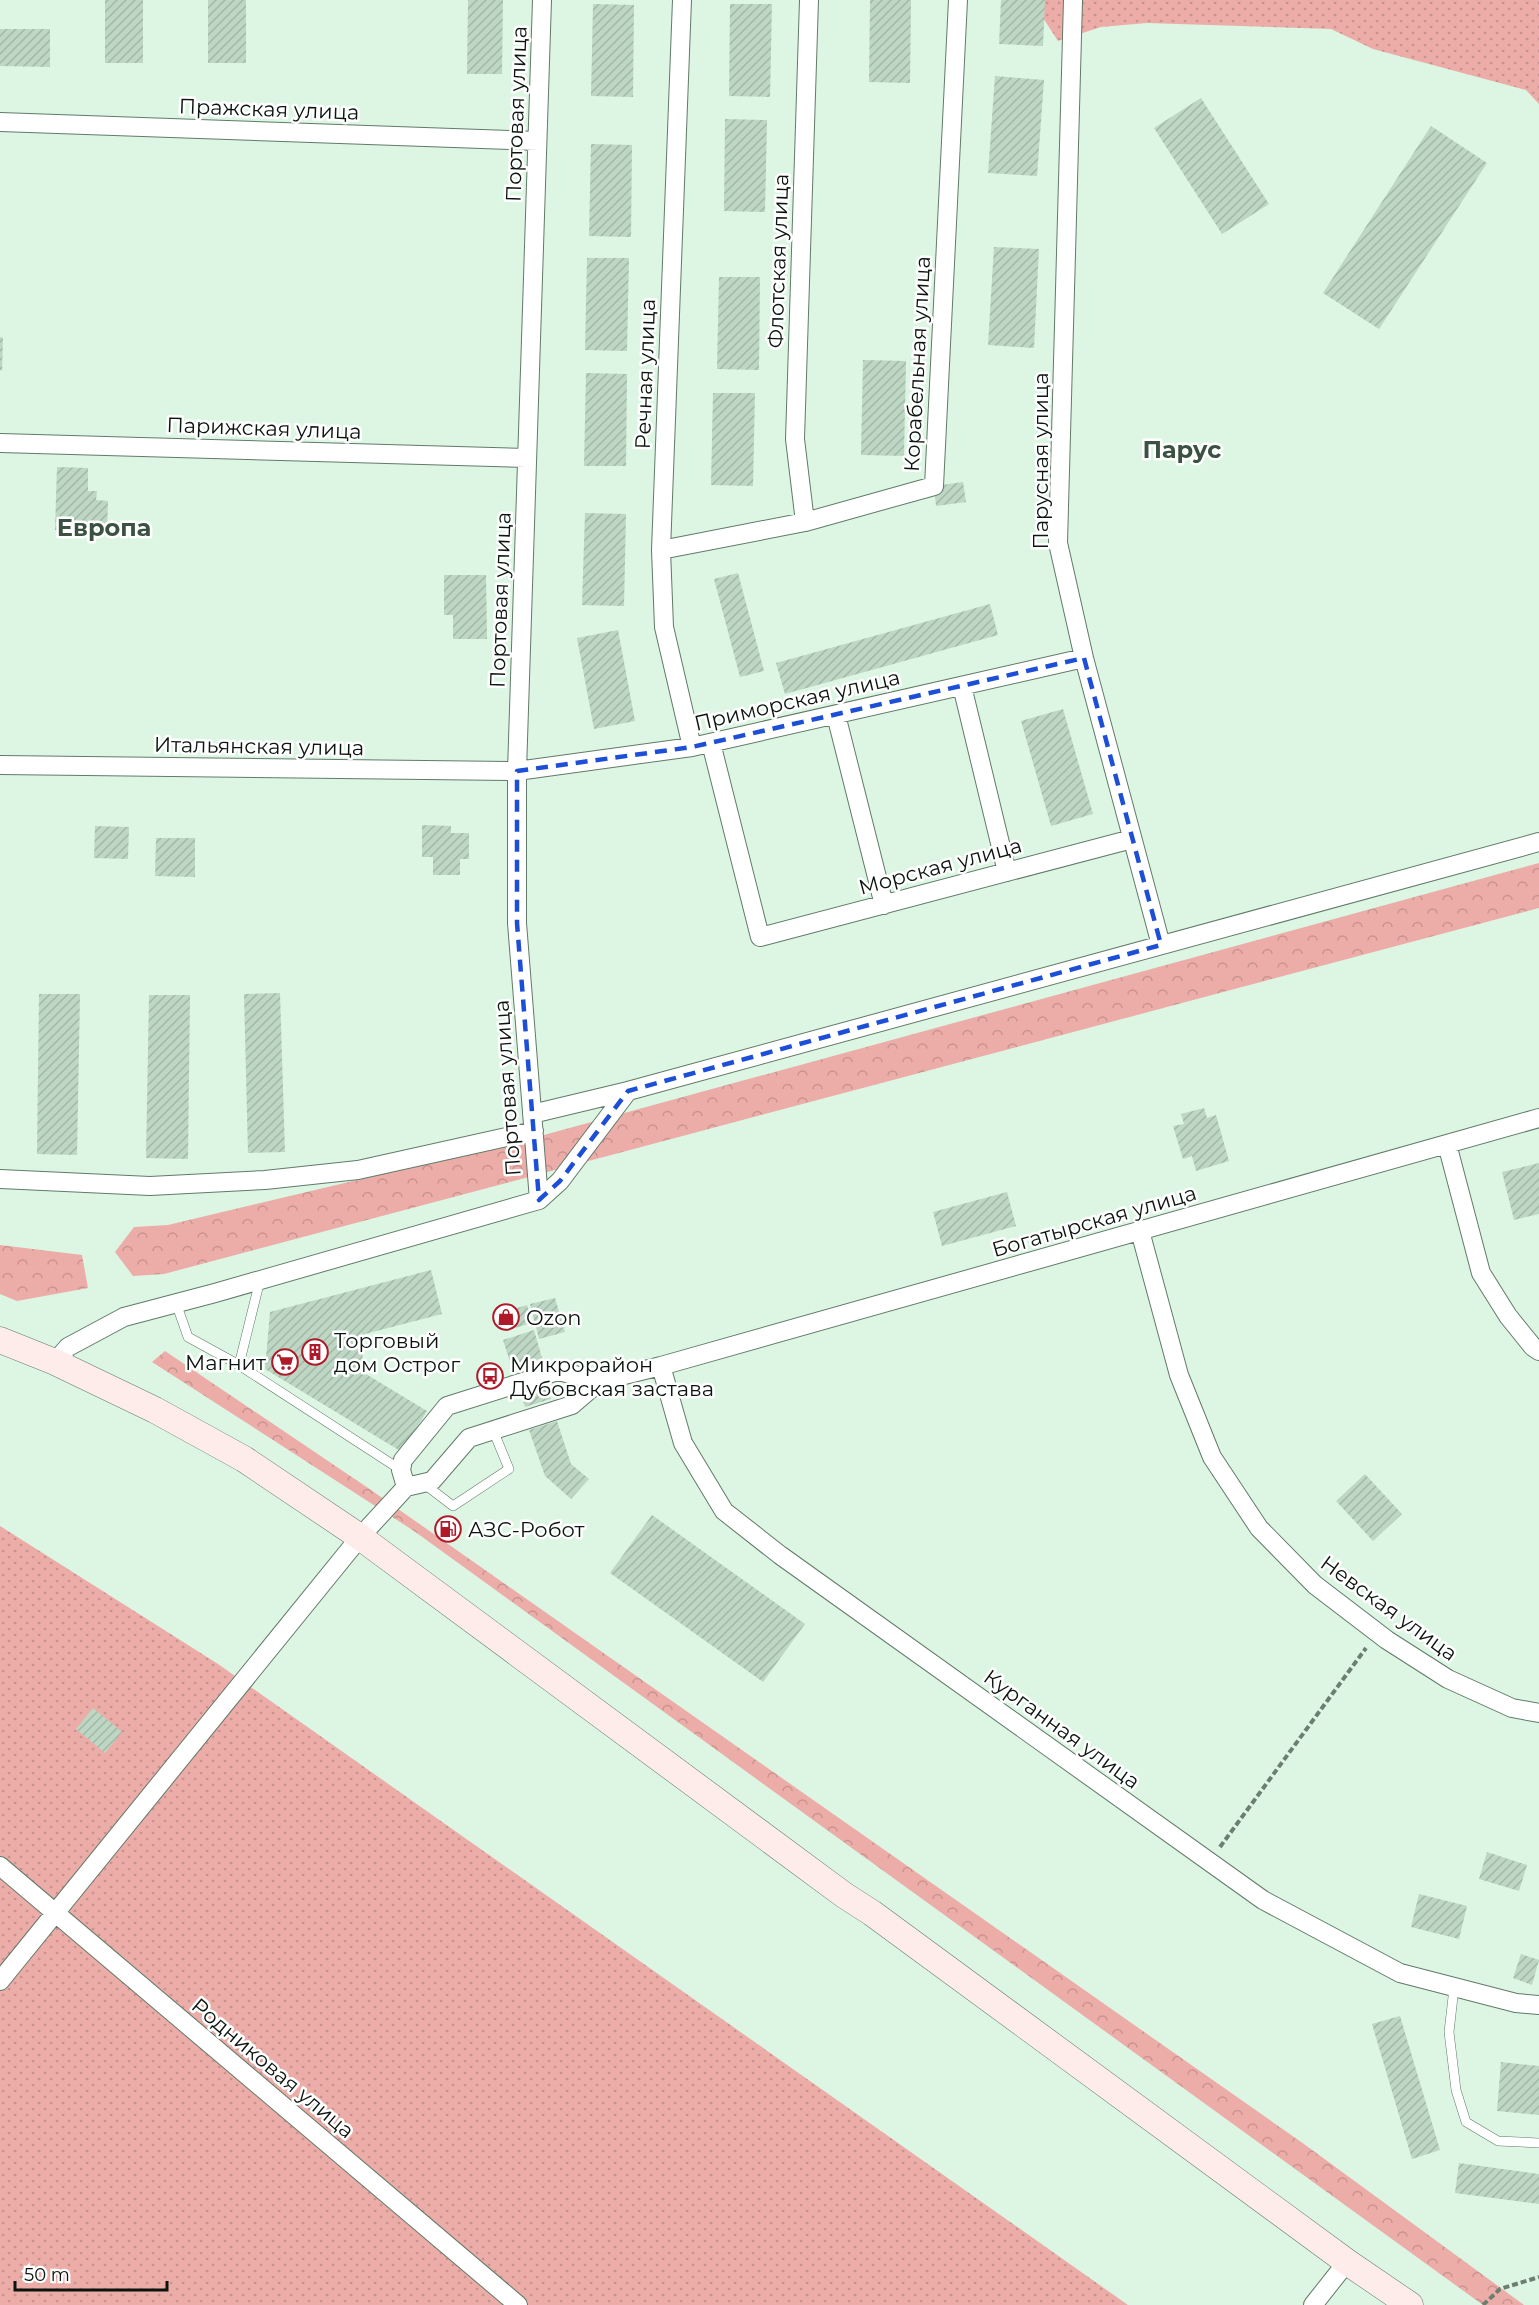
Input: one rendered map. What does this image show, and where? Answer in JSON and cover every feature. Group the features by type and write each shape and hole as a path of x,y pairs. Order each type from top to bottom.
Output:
{"street":[{"name":"Портовая улица","path":"538,1200 517,923 517,771 542,0"},
{"name":"Речная улица","path":"681,0 661,550 664,627 692,747"},
{"name":"Флотская улица","path":"805,522 795,439 809,0"},
{"name":"Корабельная улица","path":"661,550 805,522 934,486 958,0"},
{"name":"Парусная улица","path":"1073,0 1058,543 1084,658 1161,945"},
{"name":"Пражская улица","path":"0,122 537,141"},
{"name":"Парижская улица","path":"0,443 527,458"},
{"name":"Приморская улица","path":"517,771 692,747 1084,658"},
{"path":"962,686 1007,872"},
{"path":"836,715 884,904"},
{"name":"Морская улица","path":"711,743 760,937 1132,839"},
{"name":"Итальянская улица","path":"0,765 517,771"},
{"path":"0,1179 150,1186 265,1180 358,1170 533,1123 628,1090 1539,842"},
{"path":"55,1362 68,1347 124,1317 538,1200 560,1181 628,1090"},
{"name":"Богатырская улица","path":"600,1381 661,1366 1539,1118"},
{"path":"1448,1144 1481,1273 1508,1316 1533,1347 1539,1350"},
{"name":"Невская улица","path":"1140,1231 1179,1376 1212,1457 1259,1528 1315,1586 1377,1633 1448,1679 1512,1708 1539,1713"},
{"path":"0,1340 55,1362 154,1410 244,1459 360,1537 1347,2262 1410,2305"},
{"name":"Курганная улица","path":"661,1366 683,1443 724,1511 789,1562 1263,1900 1400,1973 1516,2003 1539,2005"},
{"path":"410,1480 403,1460 447,1406 558,1371 600,1381"},
{"path":"410,1480 432,1481 469,1438 572,1405 600,1381"},
{"path":"0,1981 360,1537 410,1480"},
{"name":"Родниковая улица","path":"0,1866 518,2305"},
{"path":"1313,2305 1347,2262"}],"lane":[{"path":"239,1365 260,1280"},
{"path":"176,1303 188,1336 239,1365 410,1480 453,1506 509,1469 493,1430"},
{"path":"1454,1988 1449,2032 1456,2090 1466,2121 1498,2141 1539,2143"}],"path":[{"path":"1209,1862 1377,1633"},
{"path":"1484,2305 1500,2289 1539,2277"}],"highlighted area":[{"path":"1084,658 1161,945 628,1091 560,1181 539,1200 517,923 517,771 692,747"}],"green space":[{"path":"1035,0 1539,0 1539,104 1526,90 1373,49 1331,29 1147,23 1101,27 1058,41 1036,7"},
{"path":"1539,863 1539,908 164,1274 133,1276 115,1252 134,1227 168,1225 522,1141"},
{"path":"0,1245 82,1255 88,1288 17,1301 0,1294"},
{"path":"165,1351 371,1490 1304,2144 1524,2305 1483,2305 414,1531 152,1362"},
{"path":"0,1526 218,1664 1128,2305 0,2305"}],"building":[{"path":"105,0 143,0 143,63 105,63"},
{"path":"208,0 246,0 246,63 208,63"},
{"path":"468,0 503,0 502,74 467,74"},
{"path":"870,0 911,0 910,83 869,82"},
{"path":"1001,0 1045,0 1043,46 999,44"},
{"path":"593,4 634,5 633,97 591,96"},
{"path":"730,4 772,4 770,97 729,96"},
{"path":"0,29 50,29 50,67 0,66"},
{"path":"995,76 1044,80 1037,176 988,173"},
{"path":"1201,98 1269,204 1222,234 1154,128"},
{"path":"725,119 767,120 765,212 724,211"},
{"path":"1431,126 1487,163 1379,329 1323,293"},
{"path":"591,144 632,145 631,237 589,236"},
{"path":"994,247 1039,249 1034,348 988,345"},
{"path":"587,258 629,258 627,351 585,350"},
{"path":"719,277 760,277 759,370 717,369"},
{"path":"0,337 3,338 2,371 0,370"},
{"path":"863,360 906,361 904,456 861,455"},
{"path":"586,373 627,374 626,466 584,466"},
{"path":"713,393 755,393 753,486 711,485"},
{"path":"57,467 88,468 88,491 97,491 96,500 108,501 107,531 55,530"},
{"path":"963,482 966,502 936,506 934,486"},
{"path":"585,513 626,514 624,606 582,605"},
{"path":"738,573 764,671 740,677 714,579"},
{"path":"444,575 486,575 487,639 453,639 453,615 444,615"},
{"path":"990,604 998,635 785,694 776,663"},
{"path":"618,630 635,721 594,729 577,638"},
{"path":"1063,709 1093,814 1051,826 1021,721"},
{"path":"422,825 451,826 451,833 469,833 469,859 460,859 460,875 433,875 433,857 422,857"},
{"path":"95,826 129,827 128,859 94,858"},
{"path":"156,838 195,838 195,877 155,876"},
{"path":"280,993 285,1152 248,1153 244,994"},
{"path":"39,994 80,994 77,1155 37,1154"},
{"path":"149,995 190,995 188,1159 146,1158"},
{"path":"1204,1108 1207,1118 1216,1115 1229,1161 1196,1171 1192,1156 1183,1159 1173,1126 1184,1124 1181,1114"},
{"path":"1539,1163 1539,1214 1514,1220 1502,1172"},
{"path":"1007,1192 1016,1226 942,1246 933,1212"},
{"name":"Торговый дом Острог","path":"431,1270 442,1314 365,1334 361,1371 427,1411 402,1452 265,1369 270,1312"},
{"path":"555,1298 565,1332 539,1339 530,1304"},
{"path":"527,1305 532,1323 505,1331 500,1313"},
{"path":"534,1330 542,1358 512,1368 503,1340"},
{"path":"547,1384 551,1399 525,1407 520,1392"},
{"path":"557,1421 571,1464 589,1479 571,1499 545,1476 529,1430"},
{"path":"1365,1474 1402,1514 1373,1541 1336,1501"},
{"path":"652,1515 805,1624 763,1682 610,1573"},
{"path":"93,1708 122,1732 105,1753 76,1729"},
{"path":"1487,1852 1527,1865 1519,1891 1479,1879"},
{"path":"1419,1894 1467,1906 1459,1939 1411,1927"},
{"path":"1521,1954 1539,1960 1532,1985 1513,1978"},
{"path":"1400,2016 1440,2150 1412,2159 1372,2024"},
{"path":"1501,2062 1539,2066 1539,2115 1497,2111"},
{"path":"1459,2163 1539,2174 1539,2204 1455,2193"}],"place":[{"name":"Ozon","path":"506,1317"},
{"name":"Торговый дом Острог","path":"315,1352"},
{"name":"Магнит","path":"285,1362"},
{"name":"Микрорайон Дубовская застава","path":"490,1376"},
{"name":"АЗС-Робот","path":"448,1529"}],"district":[{"name":"Парус","path":"1182,449"},
{"name":"Европа","path":"104,527"}]}
